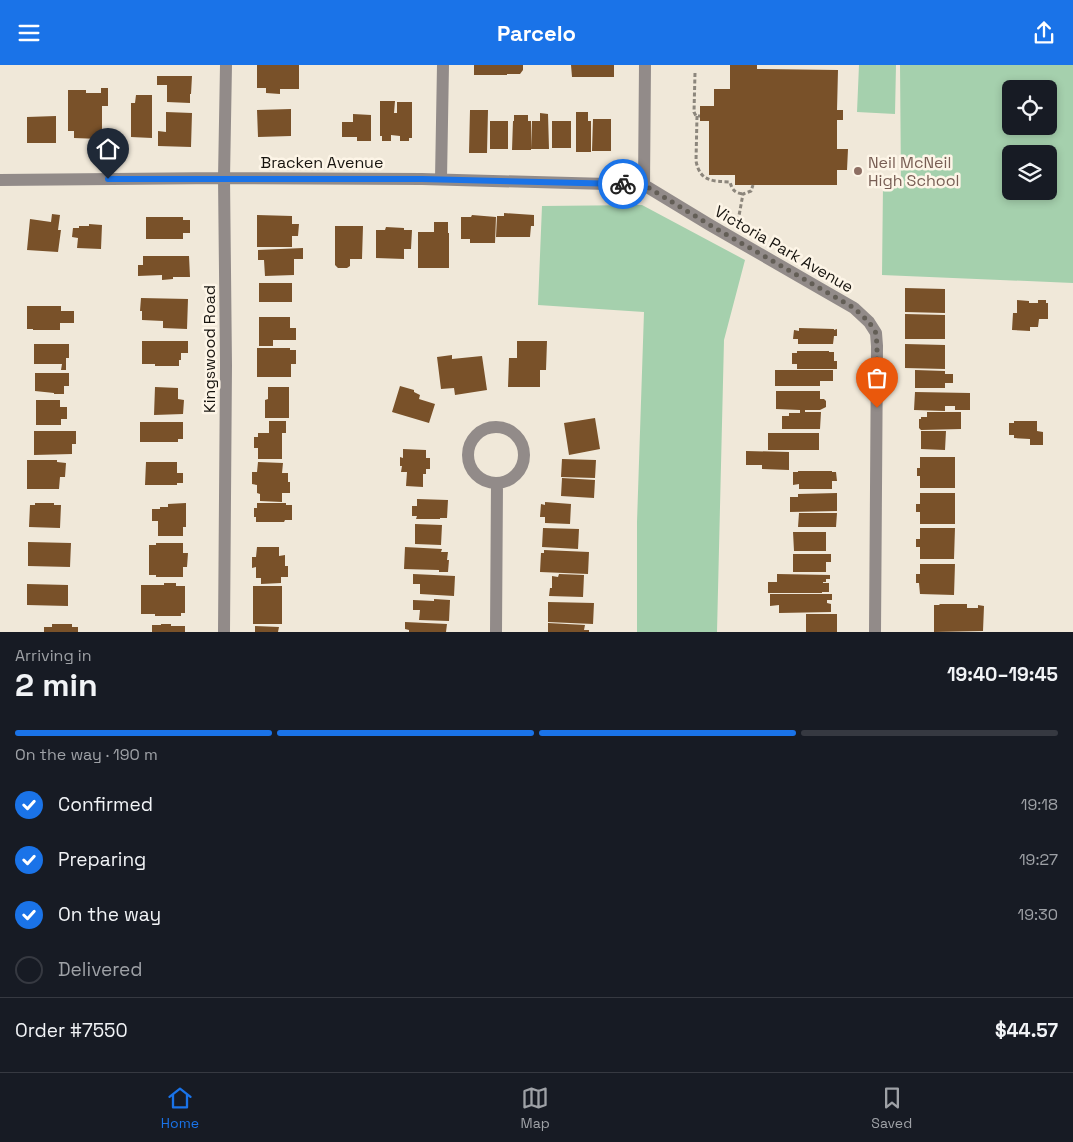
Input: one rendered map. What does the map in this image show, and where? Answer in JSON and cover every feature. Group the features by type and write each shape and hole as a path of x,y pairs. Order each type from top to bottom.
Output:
{"street":[{"name":"Kingswood Road","path":"224,632 226,374 224,179 226,65"},
{"path":"441,179 443,65"},
{"path":"644,185 645,65"},
{"name":"Bracken Avenue","path":"0,180 441,179 644,185"},
{"name":"Victoria Park Avenue","path":"644,185 854,308 869,322 876,333 875,632"},
{"path":"489,427 503,427 515,433 523,445 525,458 520,471 510,481 497,484 483,481 473,472 468,459 469,445 477,434 489,427"},
{"path":"496,632 497,484"}],"path":[{"path":"695,73 694,112 696,116 699,116 697,168 706,179 711,181 730,181 733,190 737,193 743,194 751,191 754,185"},
{"path":"738,221 743,194"}],"green space":[{"path":"859,65 896,65 895,114 857,112"},
{"path":"900,65 1073,65 1073,283 882,275 883,186 901,186"},
{"path":"642,205 745,260 724,340 717,632 637,632 637,522 644,312 538,305 542,206"}],"building":[{"path":"257,65 299,65 299,89 280,89 280,94 266,93 266,88 257,88"},
{"path":"474,65 523,65 523,70 520,74 474,75"},
{"path":"571,65 614,65 614,77 572,77"},
{"path":"730,65 757,65 757,69 838,70 837,110 843,110 843,120 837,120 837,149 848,149 847,170 837,170 837,185 735,185 735,175 709,175 709,121 700,121 700,106 714,106 714,89 730,89"},
{"path":"157,76 192,76 190,103 167,102 167,85 157,85"},
{"path":"101,88 108,88 108,106 102,106 102,132 100,132 100,139 74,138 74,131 68,131 68,90 86,90 86,93 101,93"},
{"path":"136,95 152,95 152,138 131,137 131,103 135,103"},
{"path":"380,101 395,101 394,113 397,113 397,102 412,102 412,138 409,138 409,141 400,141 400,136 391,135 391,141 382,141 382,136 380,136"},
{"path":"291,109 291,136 258,137 257,110"},
{"path":"470,110 488,110 487,153 469,153"},
{"path":"166,112 192,113 191,147 158,146 158,131 166,132"},
{"path":"576,112 588,112 588,121 591,121 591,152 576,152"},
{"path":"540,113 548,114 549,149 531,149 532,121 540,121"},
{"path":"353,114 371,115 371,141 357,141 357,137 342,137 342,122 353,122"},
{"path":"514,115 528,115 528,121 531,121 531,150 512,150"},
{"path":"56,116 56,143 27,143 27,117"},
{"path":"593,119 611,119 611,151 592,151"},
{"path":"490,121 508,121 508,149 490,149"},
{"path":"552,121 571,121 571,148 552,148"},
{"path":"504,213 534,215 534,226 531,226 530,237 496,237 497,216 504,216"},
{"path":"52,214 60,215 58,230 61,230 58,252 27,250 30,219 51,222"},
{"path":"257,215 292,216 292,224 299,224 298,236 292,236 292,247 257,247"},
{"path":"472,215 496,217 495,243 470,243 470,239 461,239 461,217 471,217"},
{"path":"146,217 183,217 183,220 190,220 190,233 183,233 183,239 146,239"},
{"path":"434,222 448,222 449,268 418,268 418,232 434,232"},
{"path":"89,224 102,225 101,249 77,248 78,238 72,237 73,228 89,226"},
{"path":"335,226 363,226 362,259 350,259 350,266 347,268 338,268 335,265"},
{"path":"386,227 412,230 411,249 404,249 404,259 376,258 376,230 385,230"},
{"path":"303,248 303,259 294,259 294,275 265,276 264,260 258,260 258,250"},
{"path":"143,256 189,256 190,277 173,277 173,279 162,280 162,275 138,276 138,265 143,265"},
{"path":"259,283 292,283 292,302 259,302"},
{"path":"905,288 945,289 945,313 905,312"},
{"path":"141,298 188,299 187,329 163,328 163,321 142,320 142,311 140,311"},
{"path":"1017,300 1038,303 1038,300 1046,300 1046,303 1048,303 1048,319 1039,319 1038,327 1030,327 1030,331 1012,330 1013,313 1017,313"},
{"path":"27,306 61,306 61,311 74,311 74,323 60,323 60,330 27,329"},
{"path":"905,314 945,315 945,339 905,339"},
{"path":"259,317 290,317 290,328 296,328 296,340 273,340 273,346 259,346"},
{"path":"799,328 837,329 837,336 834,336 833,344 798,344 798,339 793,339 794,330 799,331"},
{"path":"142,341 188,341 188,353 181,353 179,366 142,364"},
{"path":"517,341 547,341 546,370 540,370 540,387 508,387 509,358 517,358"},
{"path":"34,344 69,344 69,358 66,358 66,370 61,370 62,364 34,364"},
{"path":"905,344 945,345 945,369 905,368"},
{"path":"257,348 290,348 290,350 296,350 296,364 291,364 291,377 257,377"},
{"path":"797,351 834,352 834,361 837,361 837,369 797,369 797,364 792,364 792,353 797,353"},
{"path":"452,355 452,359 482,356 487,390 455,395 454,388 441,389 437,357"},
{"path":"775,370 833,370 833,381 820,381 820,386 775,386"},
{"path":"915,370 945,371 945,374 953,374 953,383 945,383 945,388 915,388"},
{"path":"35,373 69,373 69,386 64,386 64,394 35,391"},
{"path":"400,386 414,390 414,392 420,395 419,399 435,404 429,423 392,412"},
{"path":"155,387 178,388 178,399 184,400 183,414 154,415"},
{"path":"268,387 289,387 289,418 265,418 265,400 268,399"},
{"path":"776,391 820,391 820,399 826,401 826,407 820,410 805,410 805,412 821,412 820,429 782,429 782,416 789,416 789,413 800,413 800,410 776,409"},
{"path":"915,392 970,393 970,410 955,410 955,406 945,406 945,411 914,410"},
{"path":"36,400 60,400 60,407 67,407 67,419 61,419 61,425 36,425"},
{"path":"927,412 961,412 961,429 921,430 919,428 919,419 927,417"},
{"path":"595,418 600,449 569,455 564,423"},
{"path":"269,421 286,421 286,433 282,433 282,459 258,459 258,448 254,448 254,437 258,437 258,433 269,433"},
{"path":"1014,421 1037,421 1037,431 1043,432 1043,445 1030,445 1030,439 1014,438 1014,435 1009,435 1009,423 1014,423"},
{"path":"140,422 183,422 183,439 178,439 178,442 140,442"},
{"path":"34,431 76,431 76,444 72,444 72,454 34,455"},
{"path":"921,431 946,431 945,450 921,449"},
{"path":"768,433 819,433 819,450 768,450"},
{"path":"403,449 426,450 426,458 430,458 430,469 426,469 426,474 423,474 423,487 406,486 407,472 401,472 402,466 400,466 400,457 403,458"},
{"path":"746,451 789,452 789,470 762,469 762,465 746,465"},
{"path":"920,457 955,457 955,488 920,488 920,476 917,476 917,468 920,468"},
{"path":"562,459 596,460 595,478 561,477"},
{"path":"27,460 57,460 57,462 66,463 65,477 60,477 59,489 27,489"},
{"path":"146,462 177,462 177,473 183,473 183,483 177,483 177,485 145,485"},
{"path":"258,462 283,463 282,473 288,473 290,493 282,493 282,502 260,501 257,485 252,484 252,472 257,472"},
{"path":"793,472 836,472 837,481 832,481 832,489 799,489 799,484 793,485"},
{"path":"562,478 595,480 594,498 561,496"},
{"path":"837,493 837,511 790,512 790,497 798,497 798,494"},
{"path":"920,493 955,493 955,524 920,524 920,512 916,512 916,504 920,504"},
{"path":"417,499 448,500 447,518 416,519 417,516 412,516 412,506 417,506"},
{"path":"545,502 571,504 570,524 545,523 545,517 540,517 541,504 545,505"},
{"path":"35,503 61,505 60,528 29,527 30,505 35,505"},
{"path":"186,503 186,527 183,527 183,536 158,536 158,521 152,521 152,509 168,507 168,504"},
{"path":"257,503 286,503 286,505 292,505 292,520 285,520 284,522 256,522 254,508 257,508"},
{"path":"799,513 837,513 836,527 798,527"},
{"path":"415,524 442,525 441,545 415,544"},
{"path":"543,528 579,529 578,549 542,547"},
{"path":"920,528 955,528 954,559 920,559 920,547 916,547 916,539 920,539"},
{"path":"793,532 826,532 826,551 794,551"},
{"path":"28,542 71,543 70,567 28,566"},
{"path":"156,543 183,543 183,553 188,553 187,567 183,567 183,577 156,577 156,575 149,575 149,545 156,545"},
{"path":"257,547 279,547 279,556 285,555 288,577 281,577 281,583 261,584 261,578 256,578 256,567 252,568 252,557 256,557"},
{"path":"405,547 442,549 441,552 448,552 448,572 404,569"},
{"path":"544,550 589,552 588,574 540,572 541,553 544,553"},
{"path":"793,554 831,554 831,562 826,562 826,572 793,572"},
{"path":"920,564 955,564 954,595 920,594 919,583 916,583 916,574 920,574"},
{"path":"413,574 455,576 454,596 420,594 420,584 413,584"},
{"path":"559,574 584,575 583,597 549,596 550,588 552,588 552,576 558,577"},
{"path":"777,574 830,575 830,579 826,579 826,582 823,582 829,583 829,592 768,593 768,582 777,582"},
{"path":"164,583 176,583 176,586 185,586 185,613 181,613 181,616 141,614 141,585 164,585"},
{"path":"27,584 68,585 68,606 27,605"},
{"path":"253,586 282,586 282,624 253,624"},
{"path":"770,594 832,594 832,600 827,600 827,603 831,604 831,612 779,613 779,605 770,606"},
{"path":"434,599 450,600 449,621 419,620 420,610 413,610 413,600 434,601"},
{"path":"548,602 594,603 593,624 548,622"},
{"path":"967,604 967,608 978,608 978,605 984,606 983,631 934,632 934,605"},
{"path":"806,614 837,614 837,632 806,632"},
{"path":"405,622 447,624 446,632 409,632 409,630 405,629"},
{"path":"548,623 585,625 584,630 589,630 589,632 548,632"},
{"path":"52,624 72,624 72,627 78,627 78,632 44,632 44,627 52,627"},
{"path":"152,625 185,626 185,632 152,632"},
{"path":"255,626 279,627 278,632 255,632"}],"way so far":[{"path":"623,184 644,185 860,313 876,333 877,408"}],"place":[{"name":"Neil McNeil High School","path":"858,171"}],"route":[{"path":"108,179 422,179 623,184"}]}
